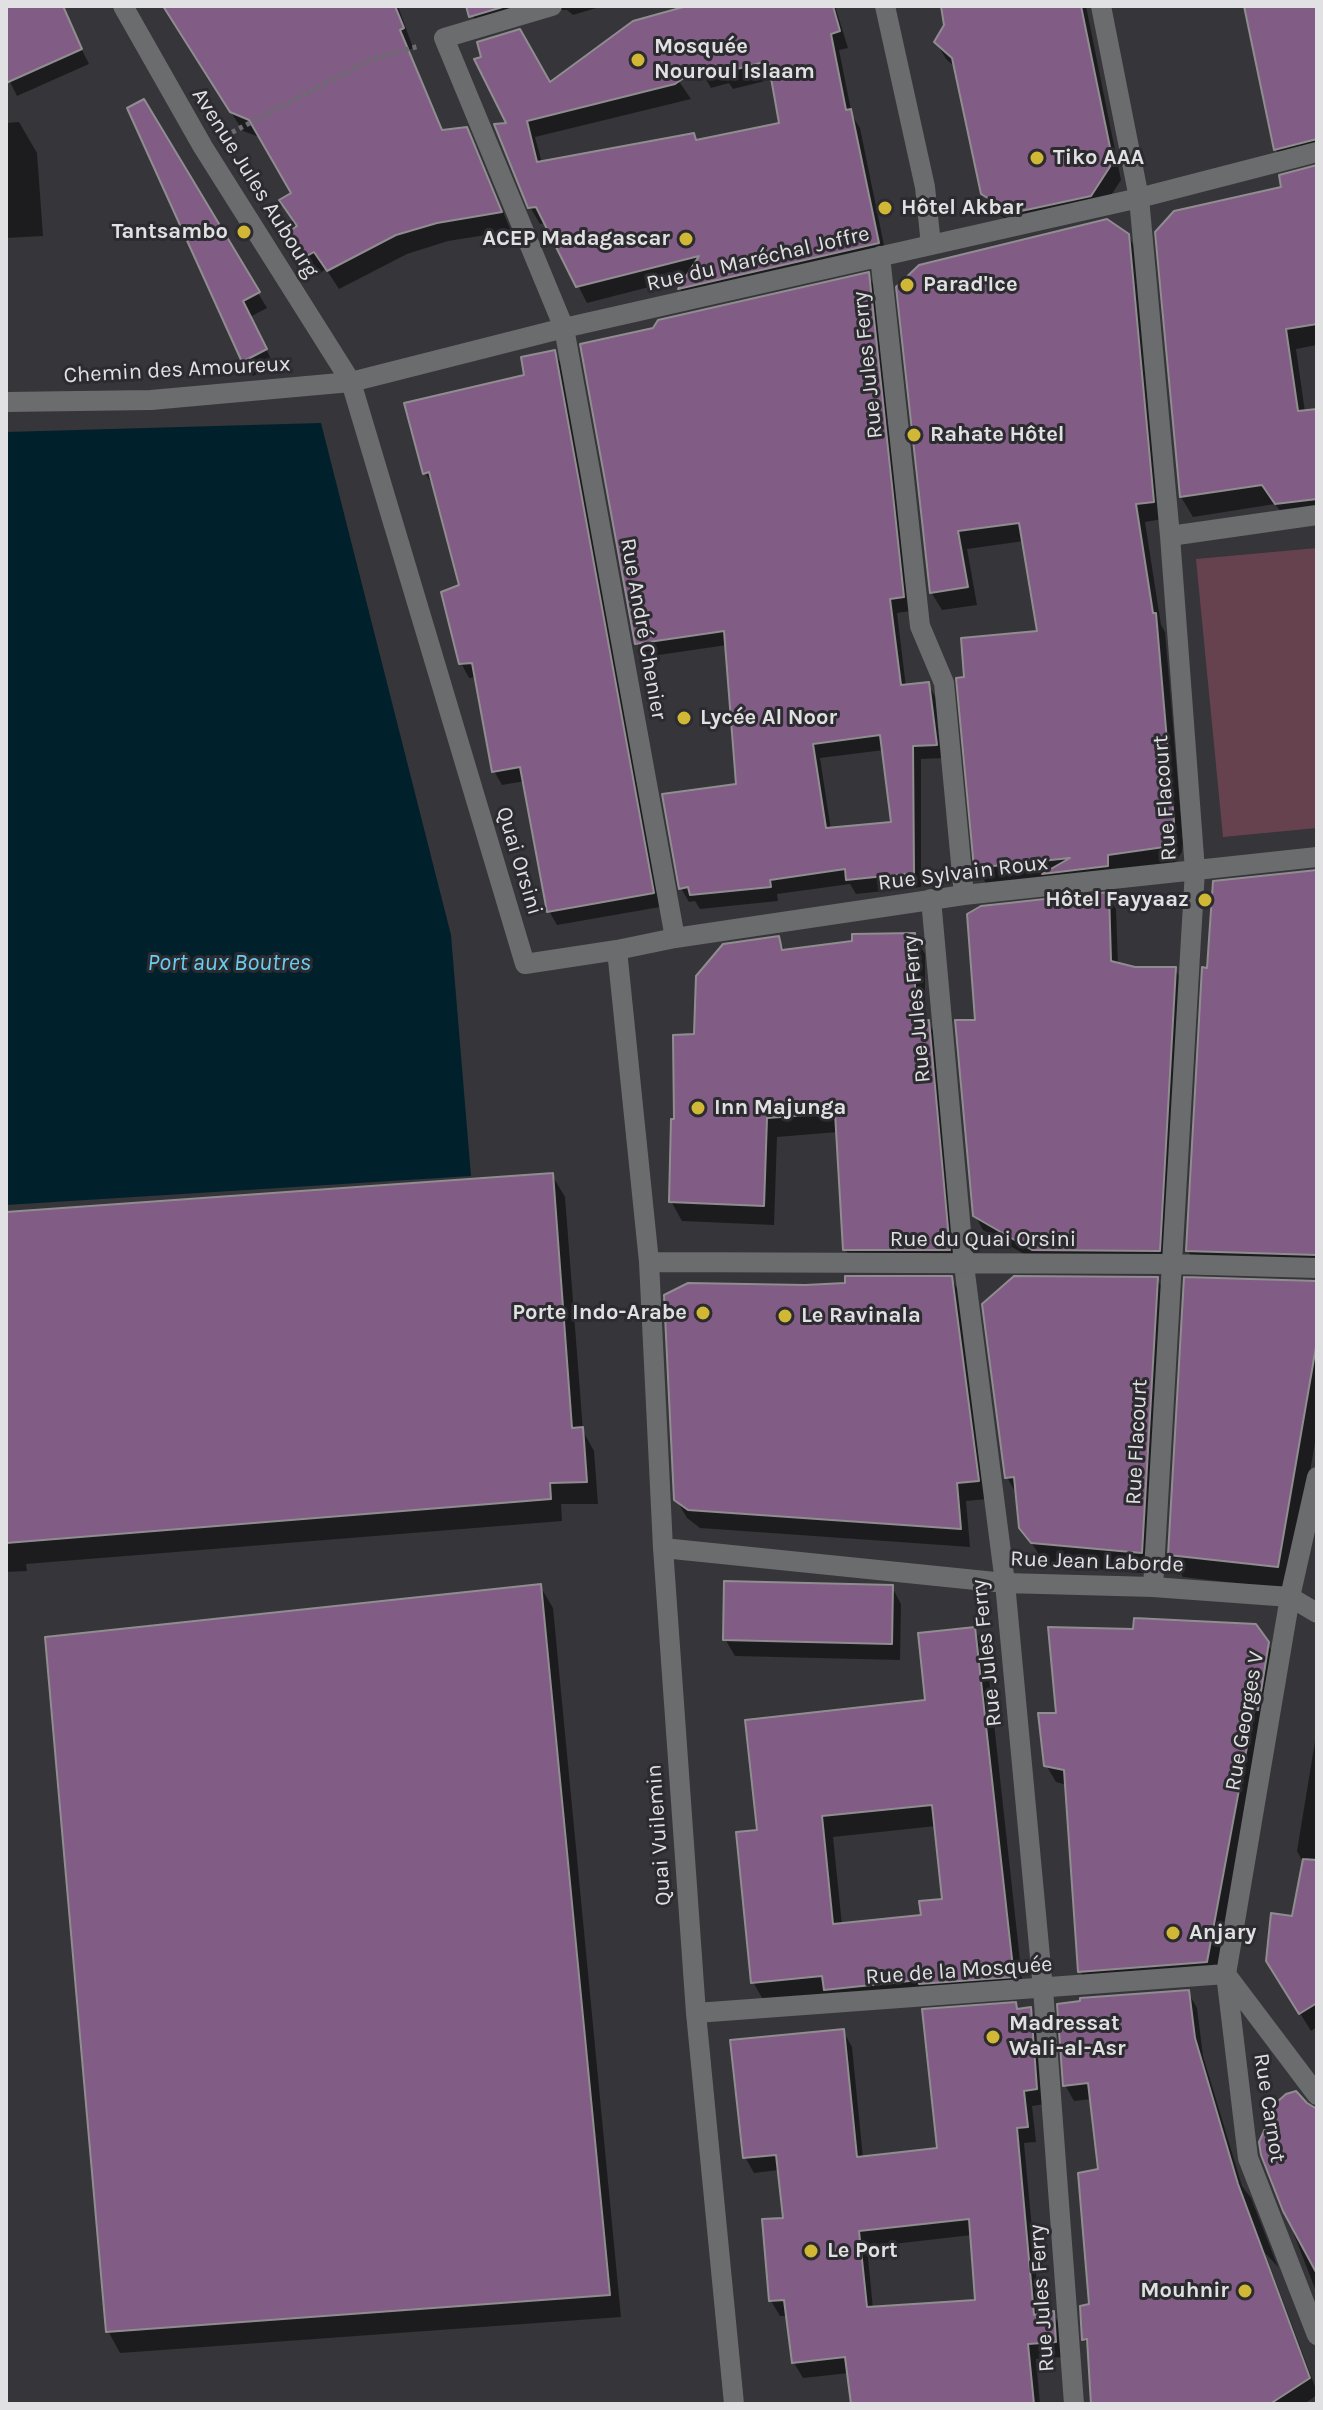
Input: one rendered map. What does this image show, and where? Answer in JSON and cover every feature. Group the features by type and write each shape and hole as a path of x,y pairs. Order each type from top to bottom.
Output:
{"street":[{"name":"Avenue Jules Aubourg","path":"123,6 203,147 351,382"},
{"path":"444,38 552,6"},
{"path":"885,6 925,187 931,245"},
{"name":"Rue Flacourt","path":"1101,6 1139,198 1170,536 1195,870 1153,1587"},
{"name":"Rue André Chenier","path":"444,38 564,328 675,938"},
{"name":"Rue du Maréchal Joffre","path":"351,382 564,328 1139,198 1317,152"},
{"name":"Rue Jules Ferry","path":"880,256 920,626 944,683 964,895"},
{"name":"Chemin des Amoureux","path":"6,402 151,400 351,382"},
{"name":"Quai Orsini","path":"351,382 525,964 617,950"},
{"path":"1170,536 1317,515"},
{"name":"Rue Sylvain Roux","path":"617,950 675,938 931,899 1317,857"},
{"name":"Rue Jules Ferry","path":"931,899 964,1265 1005,1583 1043,1989 1074,2404"},
{"path":"617,950 649,1262"},
{"name":"Rue du Quai Orsini","path":"649,1262 1170,1264 1317,1268"},
{"name":"Quai Vuilemin","path":"649,1262 663,1548 696,2013 734,2404"},
{"name":"Rue Georges V","path":"1226,1974 1290,1597 1317,1477"},
{"name":"Rue Jean Laborde","path":"663,1548 1005,1583 1153,1587 1290,1597"},
{"path":"1290,1597 1317,1613"},
{"path":"1226,1974 1317,2095"},
{"name":"Rue de la Mosquée","path":"696,2013 1226,1974"},
{"name":"Rue Carnot","path":"1226,1974 1248,2158 1317,2335"}],"path":[{"path":"203,147 370,60 444,38"}],"shaded area":[{"path":"1317,548 1317,828 1223,837 1196,559"}],"water":[{"name":"Port aux Boutres","path":"321,423 451,935 471,1176 6,1205 6,432"}],"building":[{"path":"6,6 63,6 82,49 6,83"},
{"path":"163,6 395,6 404,28 400,30 442,130 467,127 502,212 437,223 396,235 327,271 314,252 305,257 288,232 297,226 279,200 291,193 249,120 230,112"},
{"path":"466,6 506,6 469,17"},
{"path":"687,6 833,6 840,31 831,34 846,110 851,109 879,243 678,289 699,256 576,287 536,207 528,208 494,124 506,123 474,59 481,57 477,42 520,29 550,82 633,21","holes":["768,61 779,123 696,140 694,133 537,162 527,121 675,84 688,75 720,66 721,73"]},
{"path":"941,6 1081,6 1113,162 1091,196 1012,213 981,194 952,58 934,42 944,25"},
{"path":"1244,6 1317,6 1317,139 1274,150"},
{"path":"144,99 260,292 243,301 267,349 242,362 127,108"},
{"path":"1317,165 1317,324 1286,329 1298,411 1317,409 1317,499 1275,504 1262,485 1180,497 1155,232 1174,211 1281,187 1279,175"},
{"path":"1107,219 1129,234 1154,502 1136,504 1153,613 1156,613 1173,834 1164,847 1108,855 1108,866 1042,874 1070,858 974,868 956,678 964,677 961,638 1037,631 1019,523 958,531 968,587 930,593 896,287 919,265"},
{"path":"869,272 904,597 890,599 901,685 929,682 937,745 913,746 914,873 846,880 845,869 770,880 771,887 690,895 688,887 679,889 662,794 736,784 724,631 635,644 580,344 653,328 658,320","holes":["880,735 891,822 826,828 813,744"]},
{"path":"555,350 654,893 547,912 520,767 492,772 472,663 459,664 441,592 459,585 429,472 423,474 404,403 524,375 521,357"},
{"path":"1317,870 1317,1255 1186,1251 1202,967 1207,968 1213,881"},
{"path":"1109,892 1111,961 1135,967 1176,967 1160,1251 1032,1250 973,1216 955,1020 975,1020 967,914 981,906"},
{"path":"915,933 915,1020 929,1020 950,1250 843,1250 835,1113 767,1118 764,1206 669,1202 671,1119 674,1119 673,1035 694,1034 696,976 723,944 779,936 782,950 852,941 852,934"},
{"path":"553,1173 572,1428 583,1427 587,1482 550,1483 551,1499 6,1543 6,1212"},
{"path":"845,1276 952,1276 979,1481 957,1483 961,1529 688,1510 674,1500 664,1295 688,1283 805,1285 845,1283"},
{"path":"1014,1276 1158,1277 1142,1553 1031,1543 1019,1528 1014,1477 1005,1478 982,1304"},
{"path":"1184,1277 1317,1281 1317,1341 1278,1567 1168,1555"},
{"path":"724,1581 893,1585 892,1644 723,1640"},
{"path":"541,1584 610,2295 106,2332 45,1637"},
{"path":"1134,1618 1256,1624 1269,1642 1207,1962 1078,1972 1064,1770 1044,1766 1038,1713 1056,1713 1048,1627 1133,1629"},
{"path":"975,1627 1014,1977 919,1984 919,1980 824,1990 822,1976 751,1983 736,1832 757,1830 745,1720 925,1700 918,1633","holes":["932,1805 942,1899 919,1901 921,1915 833,1924 822,1816"]},
{"path":"1303,1859 1317,1860 1317,2003 1299,2014 1266,1961 1271,1913 1292,1916"},
{"path":"1189,1990 1195,2038 1238,2184 1310,2378 1270,2404 1091,2404 1087,2339 1082,2340 1080,2306 1089,2304 1078,2173 1098,2169 1088,2083 1063,2086 1057,2004 1080,2001 1080,1998"},
{"path":"1016,2002 1017,2009 1031,2007 1037,2089 1024,2091 1028,2127 1017,2128 1034,2315 1054,2311 1056,2342 1028,2344 1034,2404 851,2404 845,2357 792,2363 784,2300 769,2301 762,2219 783,2218 776,2155 743,2158 730,2040 844,2029 857,2157 937,2148 922,2009","holes":["969,2219 975,2300 867,2307 859,2231"]},
{"path":"1296,2091 1317,2109 1317,2274 1283,2211 1259,2142 1277,2102 1286,2094"}],"place":[{"name":"Mosquée Nouroul Islaam","path":"638,60"},
{"name":"Tiko AAA","path":"1037,158"},
{"name":"Hôtel Akbar","path":"885,208"},
{"name":"Tantsambo","path":"244,232"},
{"name":"ACEP Madagascar","path":"686,239"},
{"name":"Parad'Ice","path":"907,285"},
{"name":"Rahate Hôtel","path":"914,435"},
{"name":"Lycée Al Noor","path":"684,718"},
{"name":"Hôtel Fayyaaz","path":"1205,900"},
{"name":"Inn Majunga","path":"698,1108"},
{"name":"Porte Indo-Arabe","path":"703,1313"},
{"name":"Le Ravinala","path":"785,1316"},
{"name":"Anjary","path":"1173,1933"},
{"name":"Madressat Wali-al-Asr","path":"993,2037"},
{"name":"Le Port","path":"811,2251"},
{"name":"Mouhnir","path":"1245,2291"}]}
